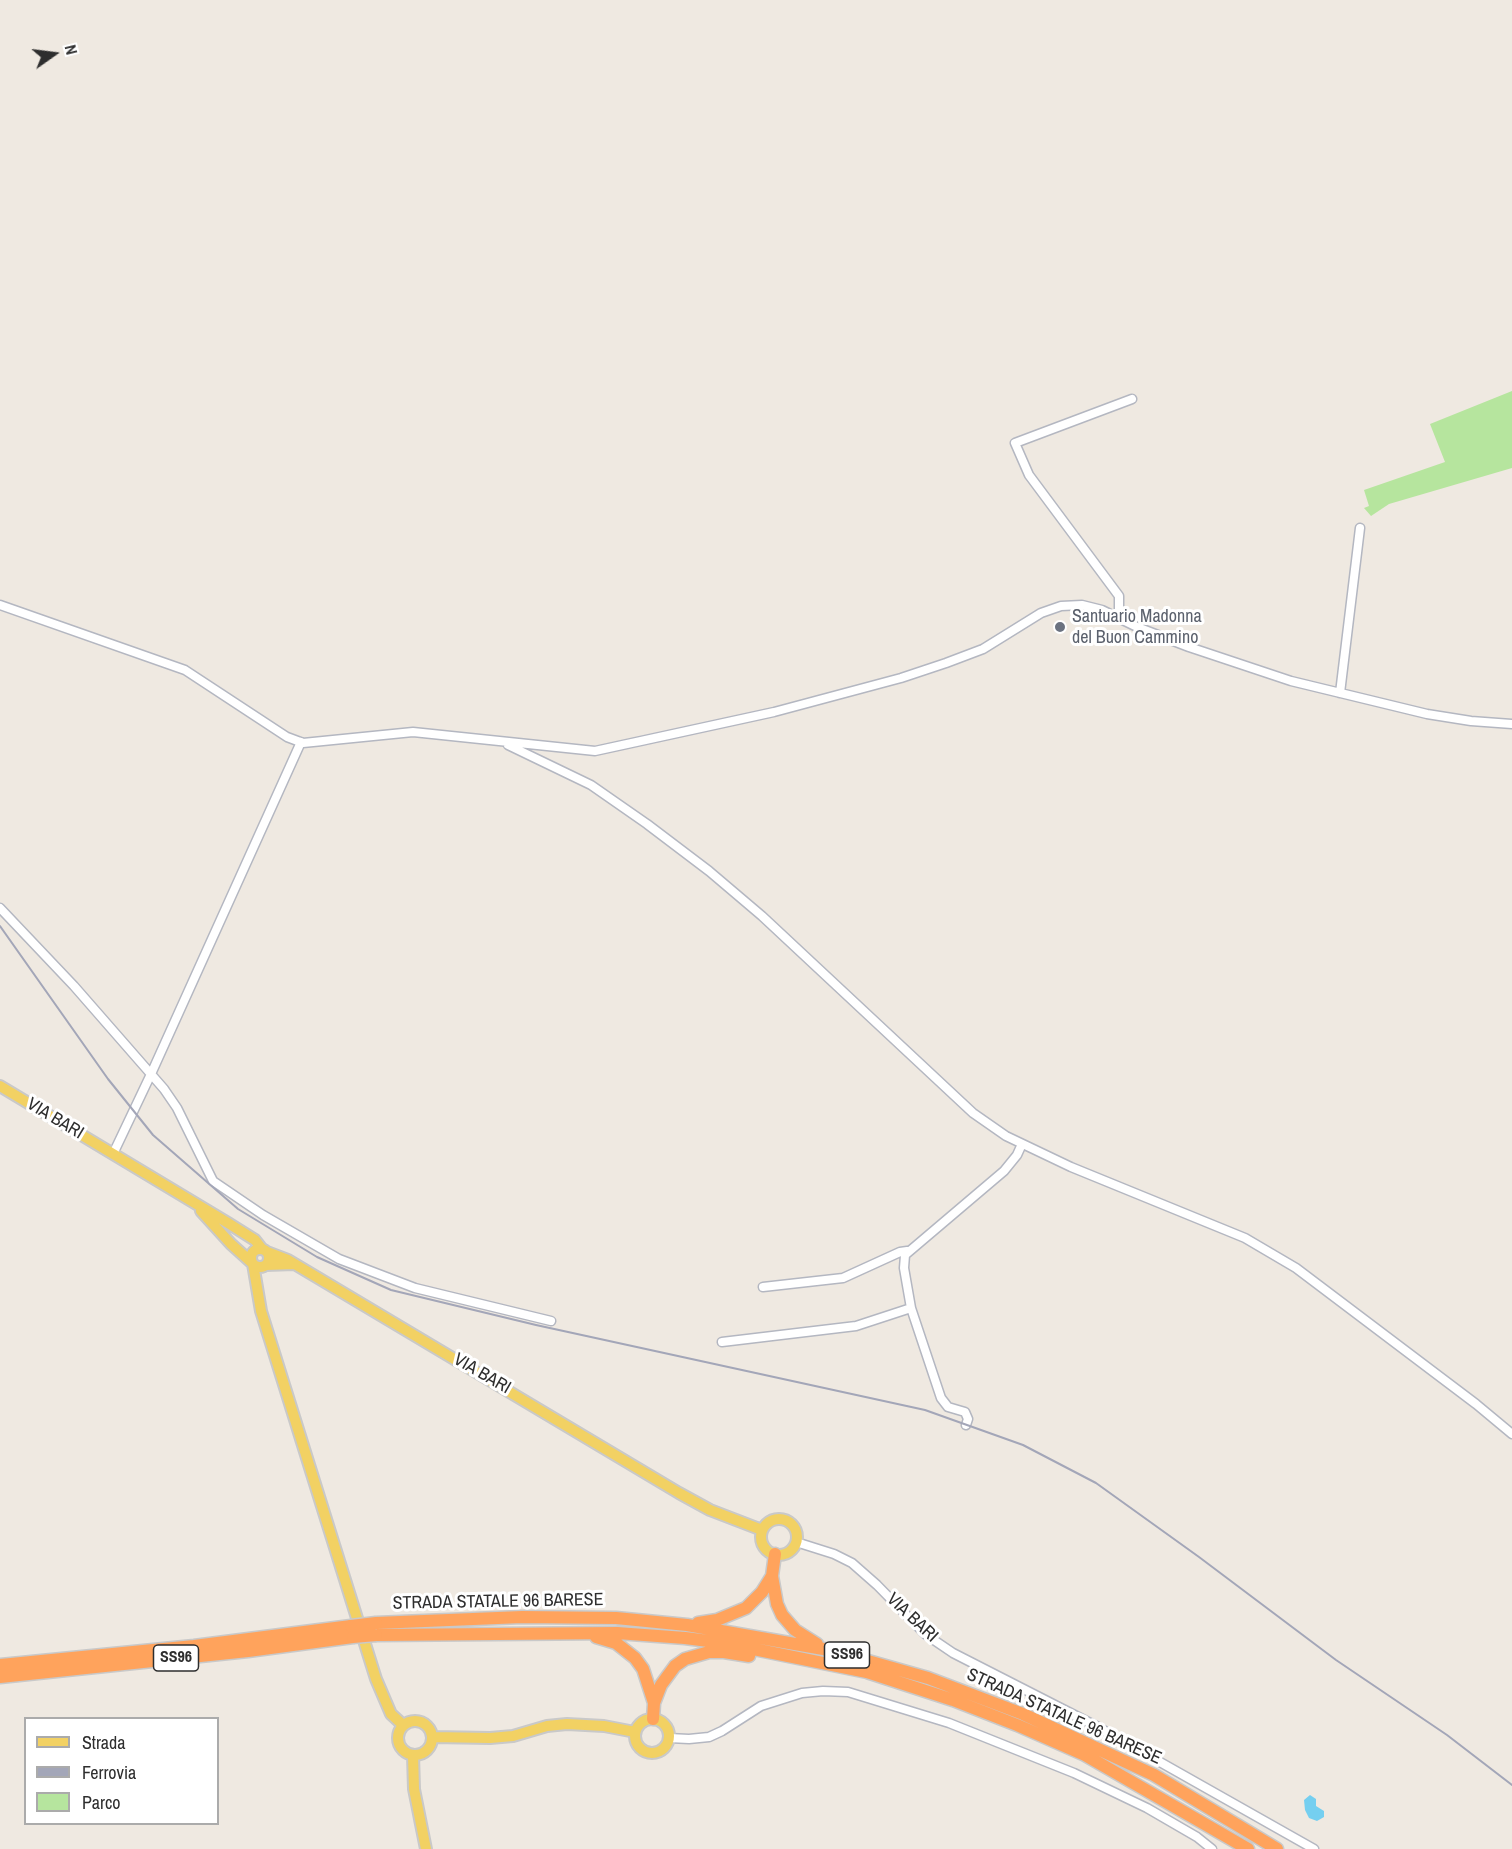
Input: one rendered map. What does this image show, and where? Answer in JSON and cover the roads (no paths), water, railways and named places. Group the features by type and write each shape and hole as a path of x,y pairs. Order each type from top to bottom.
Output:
{"highway":[{"path":"775,1554 772,1576 777,1604 788,1623 802,1635 829,1650"},
{"path":"687,1625 717,1620 746,1608 762,1592 772,1576"},
{"name":"STRADA STATALE 96 BARESE","path":"0,1665 376,1629 565,1616 687,1625 829,1650 938,1681 1023,1714 1154,1775 1277,1849"},
{"name":"STRADA STATALE 96 BARESE","path":"376,1629 617,1633 685,1638 724,1643 867,1672 1017,1725 1085,1755 1248,1849"},
{"name":"STRADA STATALE 96 BARESE","path":"0,1677 248,1651 352,1632"},
{"path":"565,1633 602,1638 626,1650 643,1669 654,1704"},
{"path":"653,1719 654,1704 661,1685 675,1666 685,1659 709,1652 724,1652 775,1661 823,1662"}],"main road":[{"name":"VIA BARI","path":"0,1086 255,1240 264,1251 294,1264 508,1389 679,1493 710,1510 762,1530"},
{"path":"195,1204 231,1244 258,1265 294,1264"},
{"path":"258,1265 269,1260 264,1251 254,1251 250,1256 258,1265 258,1295 376,1679 391,1714 403,1725"},
{"path":"774,1519 785,1519 796,1531 796,1542 790,1551 770,1553 761,1540 762,1530 774,1519"},
{"path":"653,1719 663,1723 669,1738 661,1751 647,1753 636,1742 635,1732 644,1721 653,1719"},
{"path":"413,1720 428,1726 433,1737 425,1752 413,1755 408,1754 400,1746 398,1735 403,1725 413,1720"},
{"path":"433,1737 513,1736 547,1726 567,1725 604,1726 635,1732"},
{"path":"413,1755 414,1789 426,1849"}],"street":[{"path":"1119,618 1119,597 1029,475 1015,443 1132,399"},
{"path":"1340,693 1360,528"},
{"path":"0,605 185,670 287,737 301,742 413,732 503,743 603,749 774,711 901,678 983,649 1041,613 1061,606 1082,605 1102,610 1189,647 1291,681 1427,714 1472,722 1512,724"},
{"path":"113,1154 301,742"},
{"path":"503,743 591,785 691,858 762,916 973,1113 1006,1136 1071,1167 1245,1238 1296,1268 1476,1404 1512,1434"},
{"path":"0,908 74,986 151,1074 177,1108 213,1181 273,1221 339,1259 415,1288 551,1321"},
{"path":"966,1425 968,1419 965,1412 948,1407 940,1398 911,1308 904,1268 905,1255 1004,1171 1017,1155 1022,1144"},
{"path":"763,1287 843,1278 907,1251"},
{"path":"722,1342 856,1326 911,1308"},
{"name":"VIA BARI","path":"796,1542 834,1554 852,1563 939,1645 1107,1732 1314,1849"},
{"path":"669,1738 709,1737 761,1706 802,1693 848,1692 949,1723 1074,1773 1147,1808 1197,1837 1212,1849"}],"water":[{"path":"1310,1795 1316,1799 1316,1806 1324,1811 1324,1817 1317,1821 1309,1818 1305,1810 1304,1800"}],"railway":[{"path":"0,926 108,1079 153,1135 238,1209 317,1257 391,1290 536,1325 925,1410 1023,1445 1096,1483 1336,1660 1447,1735 1512,1785"}],"place":[{"name":"Santuario Madonna del Buon Cammino","path":"1060,627"}]}
